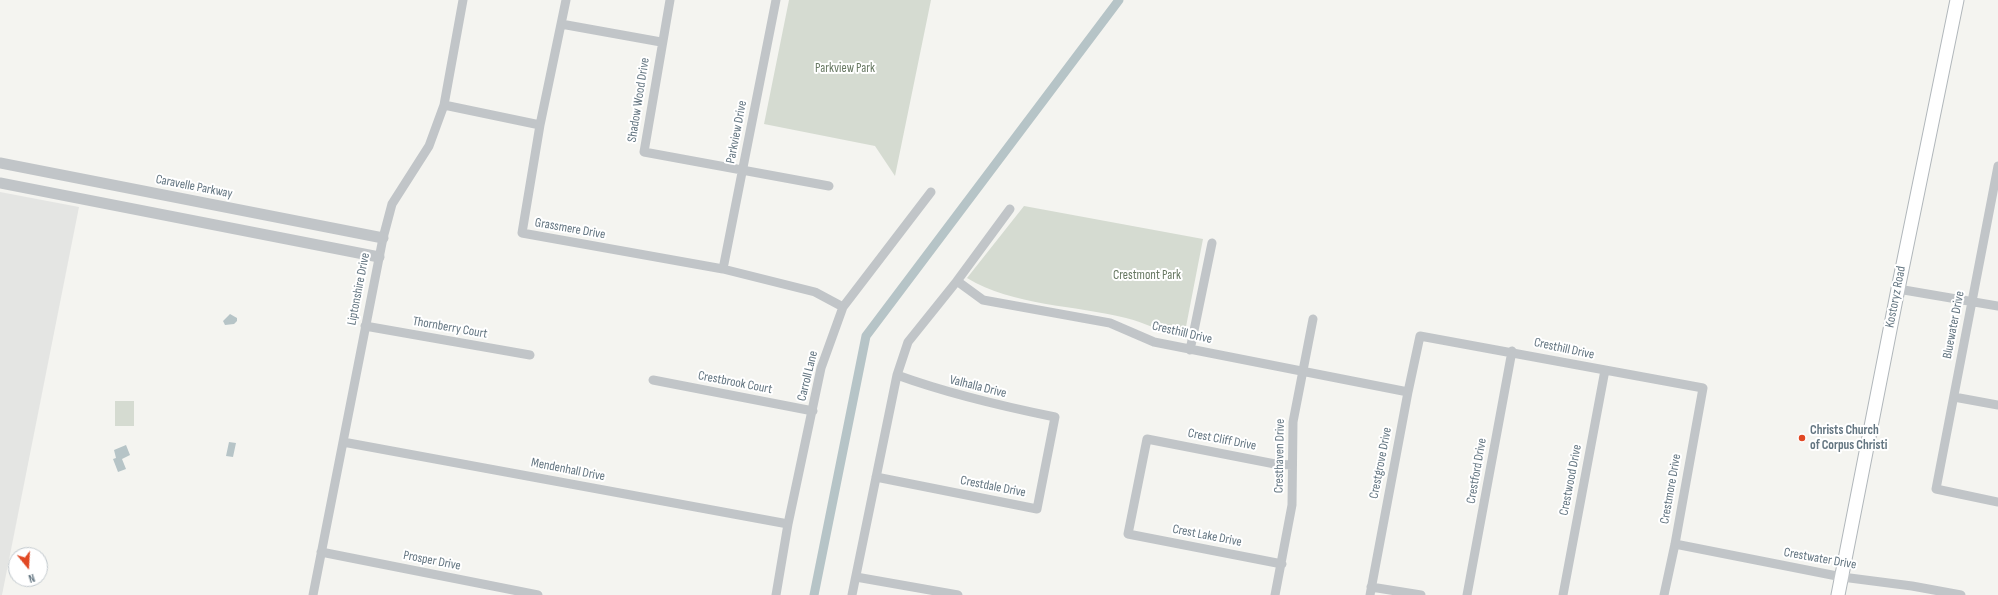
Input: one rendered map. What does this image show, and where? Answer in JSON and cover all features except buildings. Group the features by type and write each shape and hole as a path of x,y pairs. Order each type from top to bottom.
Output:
{"main road":[{"name":"Kostoryz Road","path":"1838,595 1957,0"}],"street":[{"name":"Liptonshire Drive","path":"313,595 383,238 392,204 429,146 444,105 464,0"},
{"name":"Grassmere Drive","path":"566,0 540,125 522,233 723,269 815,292 843,307"},
{"name":"Shadow Wood Drive","path":"670,0 661,42 644,152 743,170"},
{"name":"Parkview Drive","path":"723,269 776,0"},
{"path":"562,24 661,42"},
{"path":"444,105 540,125"},
{"name":"Caravelle Parkway","path":"0,164 383,238"},
{"name":"Bluewater Drive","path":"1998,166 1994,207 1972,301 1936,489 1998,502"},
{"path":"743,170 829,186"},
{"path":"0,183 379,257"},
{"name":"Carroll Lane","path":"776,595 788,524 821,368 843,307 931,192"},
{"path":"852,595 897,375 908,342 957,282 1010,209"},
{"path":"1190,350 1212,243"},
{"name":"Cresthill Drive","path":"957,282 983,300 1110,323 1154,342 1408,392"},
{"path":"1898,289 1998,306"},
{"name":"Cresthaven Drive","path":"1276,595 1292,505 1293,422 1313,319"},
{"name":"Thornberry Court","path":"365,326 530,355"},
{"name":"Cresthill Drive","path":"1420,336 1512,351 1703,388"},
{"name":"Crestgrove Drive","path":"1371,591 1408,392 1420,336"},
{"name":"Crestford Drive","path":"1468,595 1512,351"},
{"name":"Crestwood Drive","path":"1563,595 1605,370"},
{"name":"Valhalla Drive","path":"897,375 934,389 984,402 1055,417"},
{"name":"Crestbrook Court","path":"653,380 813,411"},
{"name":"Crestmore Drive","path":"1664,595 1675,544 1703,388"},
{"path":"1954,397 1998,405"},
{"name":"Crestdale Drive","path":"876,477 1037,509 1055,417"},
{"name":"Crest Cliff Drive","path":"1128,534 1147,438 1275,464 1292,465"},
{"name":"Mendenhall Drive","path":"343,442 788,524"},
{"name":"Crest Lake Drive","path":"1128,534 1282,564"},
{"name":"Crestwater Drive","path":"1675,544 1911,590 1961,595"},
{"name":"Prosper Drive","path":"322,552 538,595"},
{"path":"856,577 958,595"},
{"path":"1371,591 1421,595"}],"shaded area":[{"path":"0,192 79,207 12,547 8,547 8,565 2,595 0,595"},
{"path":"230,314 237,318 237,321 234,324 225,325 223,321"},
{"path":"229,442 236,443 233,457 226,456"},
{"path":"126,445 130,455 122,459 126,469 118,472 113,459 116,458 114,450"}],"green space":[{"name":"Parkview Park","path":"789,0 931,0 895,176 875,146 764,124"},
{"name":"Crestmont Park","path":"1024,206 1203,239 1184,337 1126,318 1024,300 985,287 967,278"},
{"path":"115,401 134,401 134,426 115,426"}],"waterway":[{"path":"814,595 866,336 1119,0"}],"place":[{"name":"Christs Church of Corpus Christi","path":"1802,438"}]}
